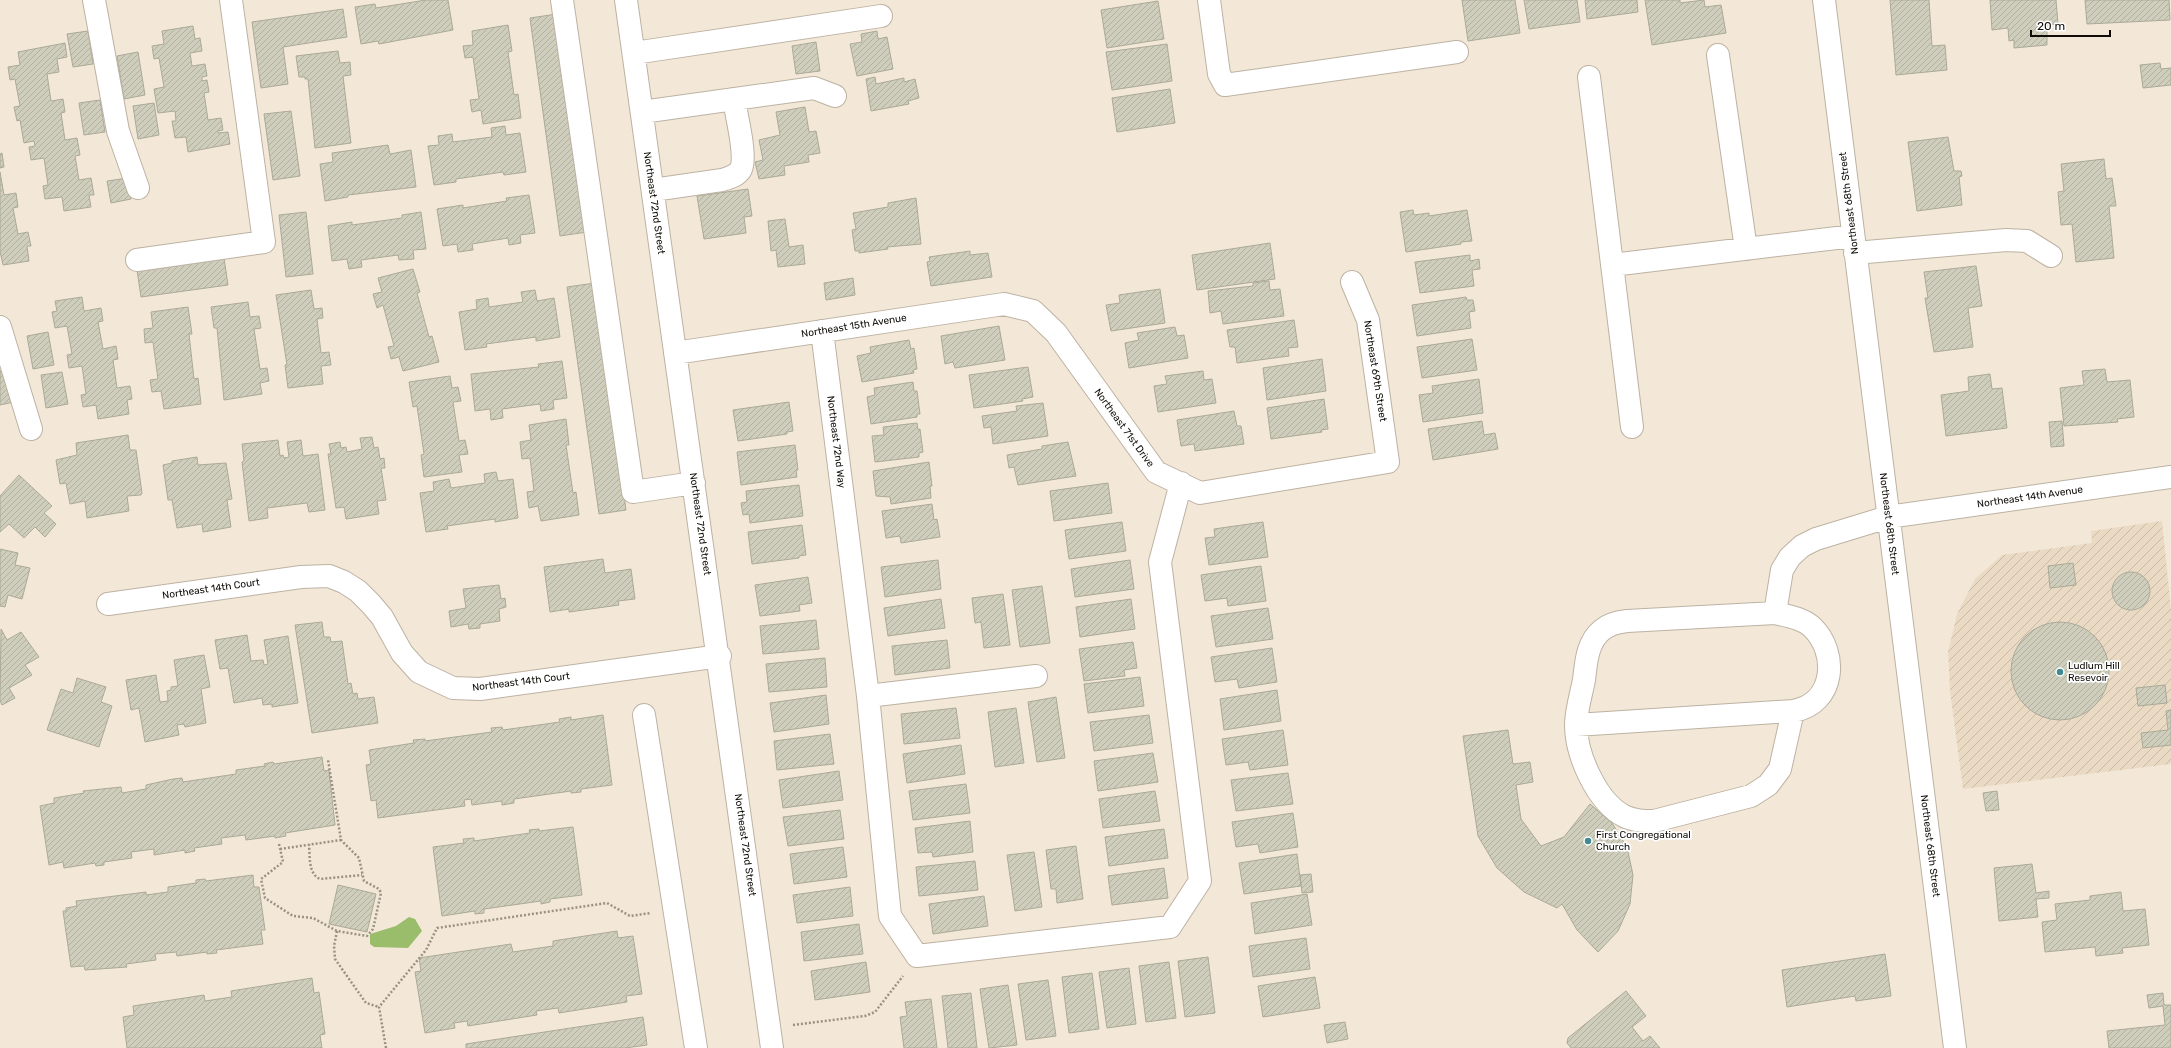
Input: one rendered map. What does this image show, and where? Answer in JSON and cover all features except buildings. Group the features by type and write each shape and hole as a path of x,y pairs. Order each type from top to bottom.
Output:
{"street":[{"path":"94,0 118,131 138,188"},
{"path":"137,260 264,242 231,0"},
{"path":"562,0 633,492 694,483"},
{"name":"Northeast 72nd Street","path":"626,0 675,353 720,656 770,1038"},
{"path":"1209,0 1219,74 1225,85 1457,52"},
{"name":"Northeast 68th Street","path":"1824,0 1955,1048"},
{"path":"634,53 881,16"},
{"path":"1718,54 1746,249"},
{"path":"1589,78 1632,427"},
{"path":"642,112 814,88 835,96"},
{"path":"652,190 731,178 740,169 742,155 734,99"},
{"path":"1612,265 1746,249 1854,244 2006,240 2027,241 2051,256"},
{"name":"Northeast 69th Street","path":"1352,282 1368,320 1388,462"},
{"name":"Northeast 15th Avenue","path":"675,353 1004,304 1033,311"},
{"name":"Northeast 71st Drive","path":"1033,311 1056,333 1156,472 1200,493 1388,462"},
{"path":"0,327 31,429"},
{"name":"Northeast 72nd Way","path":"822,331 868,696 890,916 917,956"},
{"name":"Northeast 14th Avenue","path":"1775,613 1782,570 1790,556 1802,546 1816,539 1888,517 2171,477"},
{"path":"917,956 1170,927 1200,881 1160,562 1181,483"},
{"name":"Northeast 14th Court","path":"108,604 301,577 329,576 358,591 372,604 382,617 402,653 419,672 452,688 480,689 720,656"},
{"path":"1576,725 1804,710 1814,704 1822,696 1827,686 1828,657 1822,641 1812,627 1798,618 1775,613 1627,621 1613,623 1602,630 1593,641 1588,654 1576,725 1584,763 1592,780 1612,807 1625,816 1639,820 1654,821 1751,796 1768,785 1780,769 1793,711"},
{"path":"868,696 1036,676"},
{"path":"644,715 696,1048"}],"path":[{"path":"279,844 283,862 261,879 265,898 293,916 313,918 337,931 367,936 373,929 381,893 379,889 364,881 359,858 341,840 328,760"},
{"path":"280,849 341,840"},
{"path":"309,844 312,872 315,877 320,879 362,875"},
{"path":"386,1048 379,1007 426,950 437,928 608,903 630,916"},
{"path":"337,931 334,946 335,959 366,1003 379,1007"},
{"path":"770,1038 864,1016 875,1012 917,956"}],"shaded area":[{"path":"2162,521 2171,609 2171,764 1963,789 1950,691 1948,652 1957,614 1975,579 2002,555 2092,543 2091,531"},
{"path":"409,917 415,919 422,931 408,948 374,947 370,944 370,934 396,926"}],"place":[{"name":"Ludlum Hill Resevoir","path":"2060,672"},
{"name":"First Congregational Church","path":"1588,841"}]}
